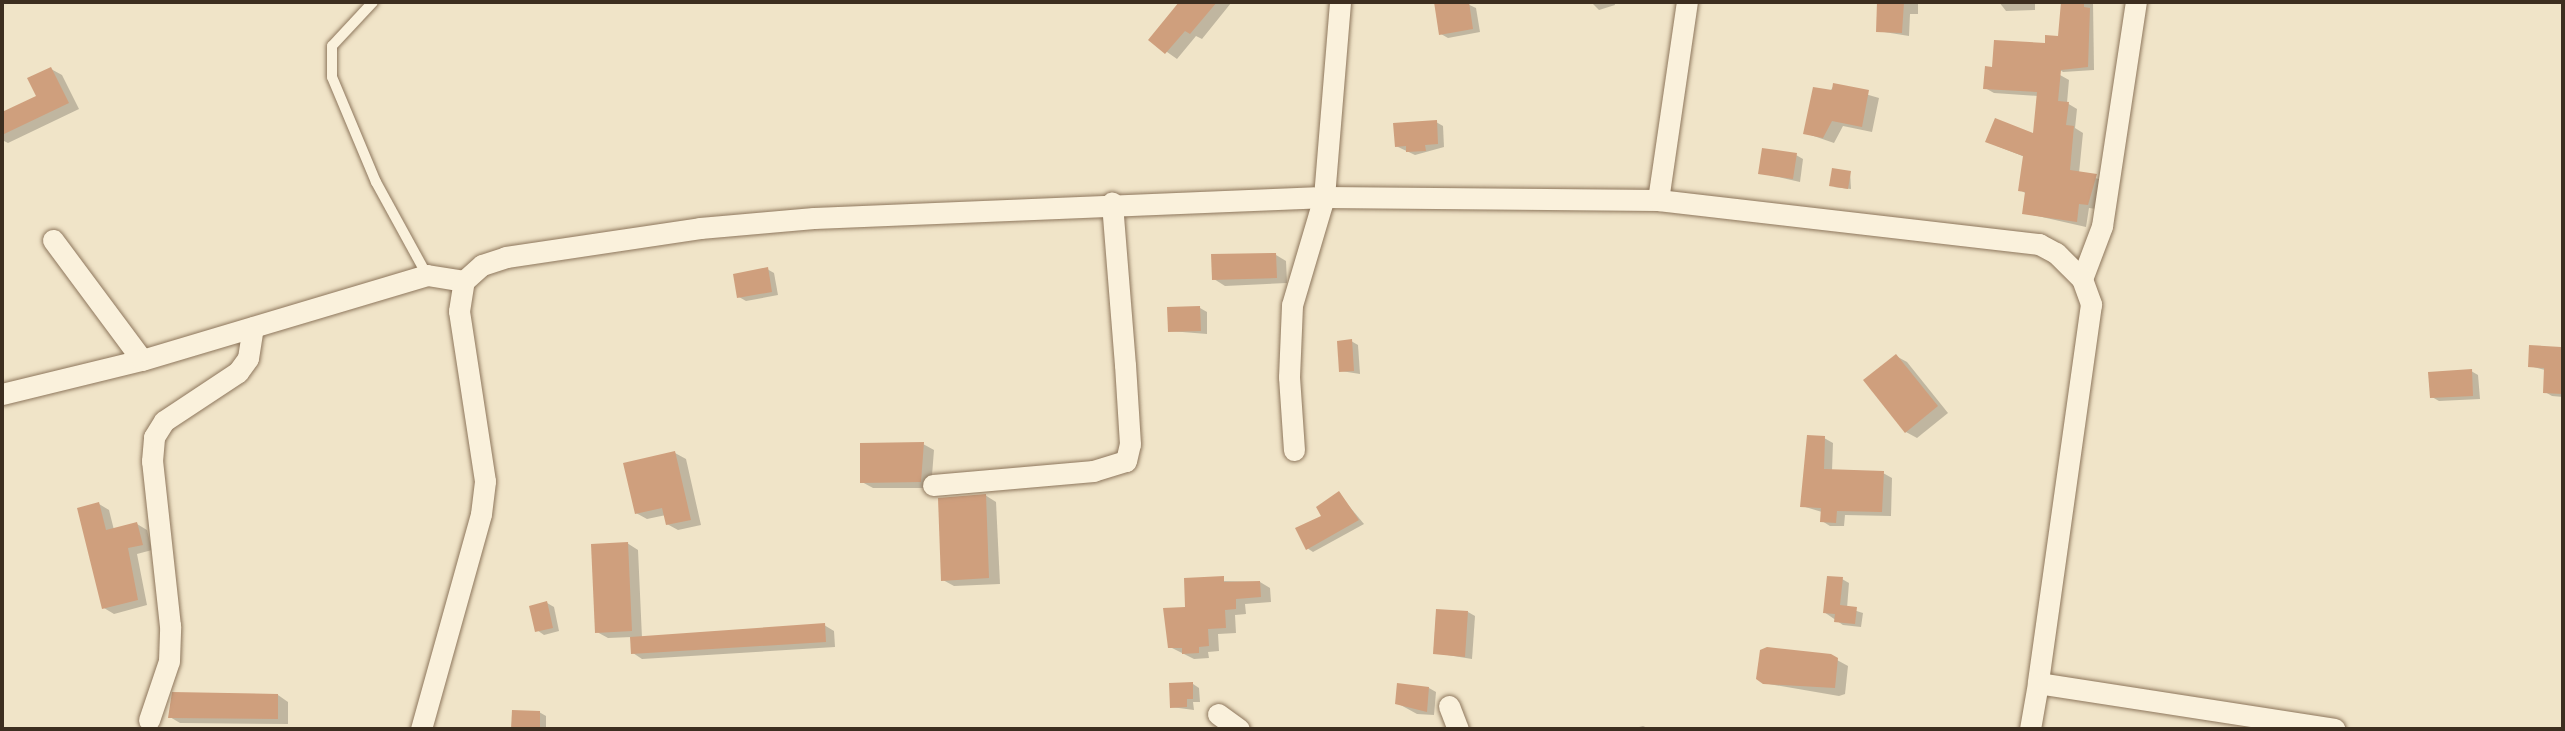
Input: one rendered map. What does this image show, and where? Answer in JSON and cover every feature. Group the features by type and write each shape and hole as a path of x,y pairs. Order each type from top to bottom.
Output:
{"street":[{"path":"1294,450 1289,377 1292,305 1324,197 1340,2"},
{"path":"1658,201 1688,2"},
{"path":"2082,279 2102,226 2136,2"},
{"path":"421,729 458,603 484,492 479,432 458,311 464,281 482,265 506,257 700,228 814,218 1112,203 1324,197 1658,201 2039,244 2069,262 2082,279 2091,304 2088,340 2030,729"},
{"path":"933,485 1093,471 1126,461 1127,391 1112,203"},
{"path":"53,240 142,360"},
{"path":"2,394 142,360 427,275 464,281"},
{"path":"149,720 169,661 170,626 152,461 154,437 164,421 238,372 248,358 253,327"},
{"path":"2038,683 2334,729"},
{"path":"1449,706 1458,729"},
{"path":"1218,714 1240,729"}],"lane":[{"path":"373,2 332,46 332,77 376,182 427,275"}],"building":[{"path":"1179,2 1217,2 1190,34 1185,31 1165,54 1148,40"},
{"path":"1434,2 1469,2 1473,29 1439,35"},
{"path":"1877,2 1904,2 1902,33 1876,32"},
{"path":"2061,2 2084,2 2084,7 2090,8 2088,67 2061,70 2058,101 2069,102 2066,125 2074,126 2070,170 2097,174 2088,205 2079,204 2077,222 2022,214 2025,192 2018,191 2023,156 1985,142 1995,118 2033,133 2037,92 1983,89 1985,66 1992,67 1994,40 2045,43 2045,35 2058,36"},
{"path":"51,67 69,103 2,135 2,112 36,96 27,78"},
{"path":"1833,83 1869,90 1862,127 1832,121 1823,138 1803,134 1813,87 1832,90"},
{"path":"1437,120 1438,144 1425,145 1426,151 1406,152 1406,146 1395,147 1393,123"},
{"path":"1762,148 1797,153 1793,179 1758,174"},
{"path":"1832,168 1851,171 1848,189 1829,186"},
{"path":"1276,253 1277,278 1212,280 1211,254"},
{"path":"768,267 772,292 737,298 733,274"},
{"path":"1200,306 1201,331 1168,332 1167,307"},
{"path":"1352,339 1354,371 1339,372 1337,341"},
{"path":"2529,345 2561,347 2563,394 2543,393 2544,368 2528,367"},
{"path":"1896,354 1938,406 1905,433 1863,380"},
{"path":"2472,369 2473,396 2430,398 2428,372"},
{"path":"1807,435 1825,436 1824,469 1884,471 1882,512 1837,511 1836,523 1820,522 1821,508 1800,507"},
{"path":"924,442 921,482 860,483 860,443"},
{"path":"675,451 691,520 666,525 662,508 635,514 623,463"},
{"path":"1339,491 1359,520 1306,550 1295,528 1321,516 1316,507"},
{"path":"986,494 989,578 941,581 938,498"},
{"path":"99,502 106,530 137,522 143,545 128,548 138,600 102,609 77,508"},
{"path":"628,542 632,631 595,633 591,544"},
{"path":"1224,576 1224,582 1260,581 1261,597 1236,599 1236,609 1225,610 1226,628 1208,629 1209,646 1199,647 1199,653 1182,654 1182,648 1168,648 1163,608 1185,607 1184,578"},
{"path":"1827,576 1843,577 1840,605 1857,607 1855,624 1834,622 1835,614 1823,613"},
{"path":"547,601 553,628 535,632 529,606"},
{"path":"1436,609 1468,611 1465,657 1433,654"},
{"path":"825,623 826,642 631,654 630,637"},
{"path":"1767,647 1831,654 1838,658 1835,688 1763,684 1756,679 1760,650"},
{"path":"1193,682 1193,699 1187,699 1187,707 1170,708 1169,683"},
{"path":"1397,683 1429,687 1427,712 1395,704"},
{"path":"172,692 278,694 278,719 168,718"},
{"path":"512,710 540,711 540,729 511,729"}]}
